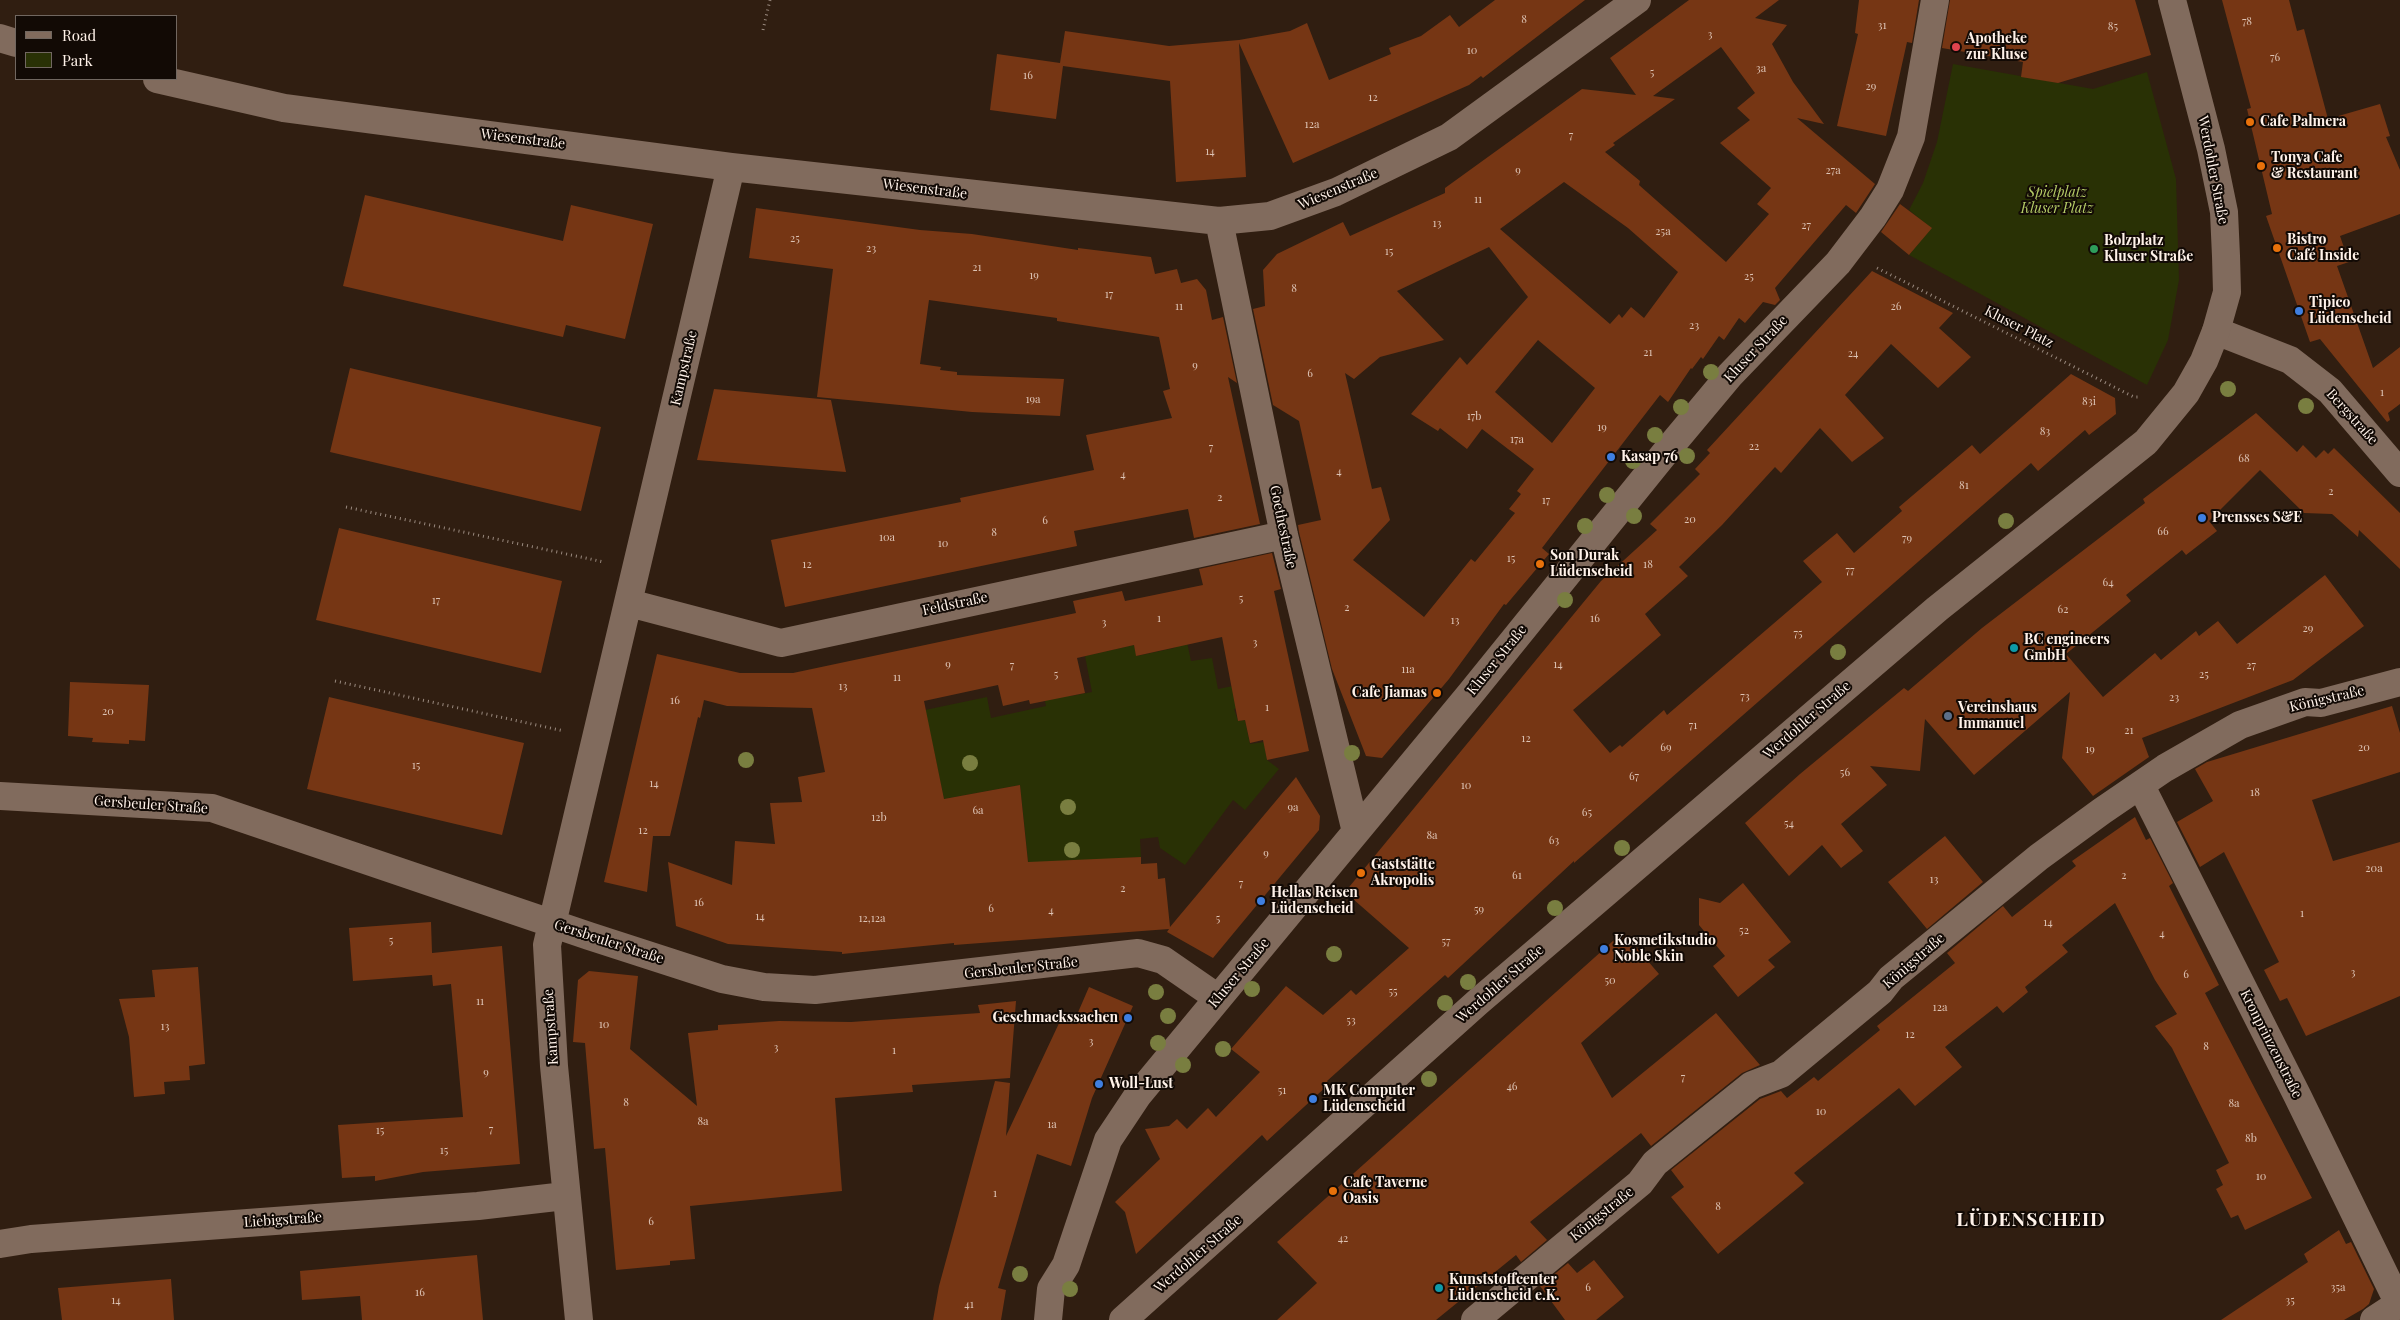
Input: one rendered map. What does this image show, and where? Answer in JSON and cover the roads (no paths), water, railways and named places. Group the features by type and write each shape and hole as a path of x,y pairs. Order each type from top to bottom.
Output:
{"street":[{"name":"Wiesenstraße","path":"162,80 284,108 731,167 1219,221 1270,216 1336,192 1449,137 1637,0"},
{"name":"Kluser Straße","path":"1048,1320 1051,1289 1066,1265 1108,1140 1138,1095 1730,376 1849,250 1890,190 1911,138 1934,0"},
{"name":"Werdohler Straße","path":"1123,1320 1284,1178 1479,1001 1602,895 1936,609 2146,442 2186,393 2204,361 2216,331 2227,292 2224,212 2211,149 2172,0"},
{"path":"0,38 15,43"},
{"name":"Kampstraße","path":"579,1320 566,1196 548,982 547,945 731,167"},
{"name":"Goethestraße","path":"1219,221 1284,535 1356,832"},
{"name":"Bergstraße","path":"2216,331 2290,360 2330,391 2400,472"},
{"name":"Feldstraße","path":"629,602 781,642 1284,535"},
{"name":"Königstraße","path":"1475,1320 1640,1184 1654,1163 1752,1085 1781,1074 1880,992 1891,978 2039,857 2165,768 2240,725 2305,702 2321,704 2400,682"},
{"name":"Kronprinzenstraße","path":"2141,786 2399,1304"},
{"name":"Gersbeuler Straße","path":"0,796 212,808 553,924 722,979 764,987 815,990 1138,953 1162,960 1218,998"},
{"name":"Liebigstraße","path":"0,1244 31,1239 478,1206 566,1196"},
{"path":"2374,1320 2399,1304"}],"place":[{"name":"Apotheke zur Kluse","path":"1956,47"},
{"name":"Cafe Palmera","path":"2250,122"},
{"name":"Tonya Cafe & Restaurant","path":"2261,166"},
{"name":"Bistro Café Inside","path":"2277,248"},
{"name":"Bolzplatz Kluser Straße","path":"2094,249"},
{"name":"Tipico Lüdenscheid","path":"2299,311"},
{"name":"Kasap 76","path":"1611,457"},
{"name":"Prensses S&E","path":"2202,518"},
{"name":"Son Durak Lüdenscheid","path":"1540,564"},
{"name":"BC engineers GmbH","path":"2014,648"},
{"name":"Cafe Jiamas","path":"1437,693"},
{"name":"Vereinshaus Immanuel","path":"1948,716"},
{"name":"Gaststätte Akropolis","path":"1361,873"},
{"name":"Hellas Reisen Lüdenscheid","path":"1261,901"},
{"name":"Kosmetikstudio Noble Skin","path":"1604,949"},
{"name":"Geschmackssachen","path":"1128,1018"},
{"name":"Woll-Lust","path":"1099,1084"},
{"name":"MK Computer Lüdenscheid","path":"1313,1099"},
{"name":"Cafe Taverne Oasis","path":"1333,1191"},
{"name":"Kunststoffcenter Lüdenscheid e.K.","path":"1439,1288"}],"district":[{"name":"LÜDENSCHEID","path":"2031,1220"}],"park label":[{"name":"Spielplatz Kluser Platz","path":"2057,202"}]}
